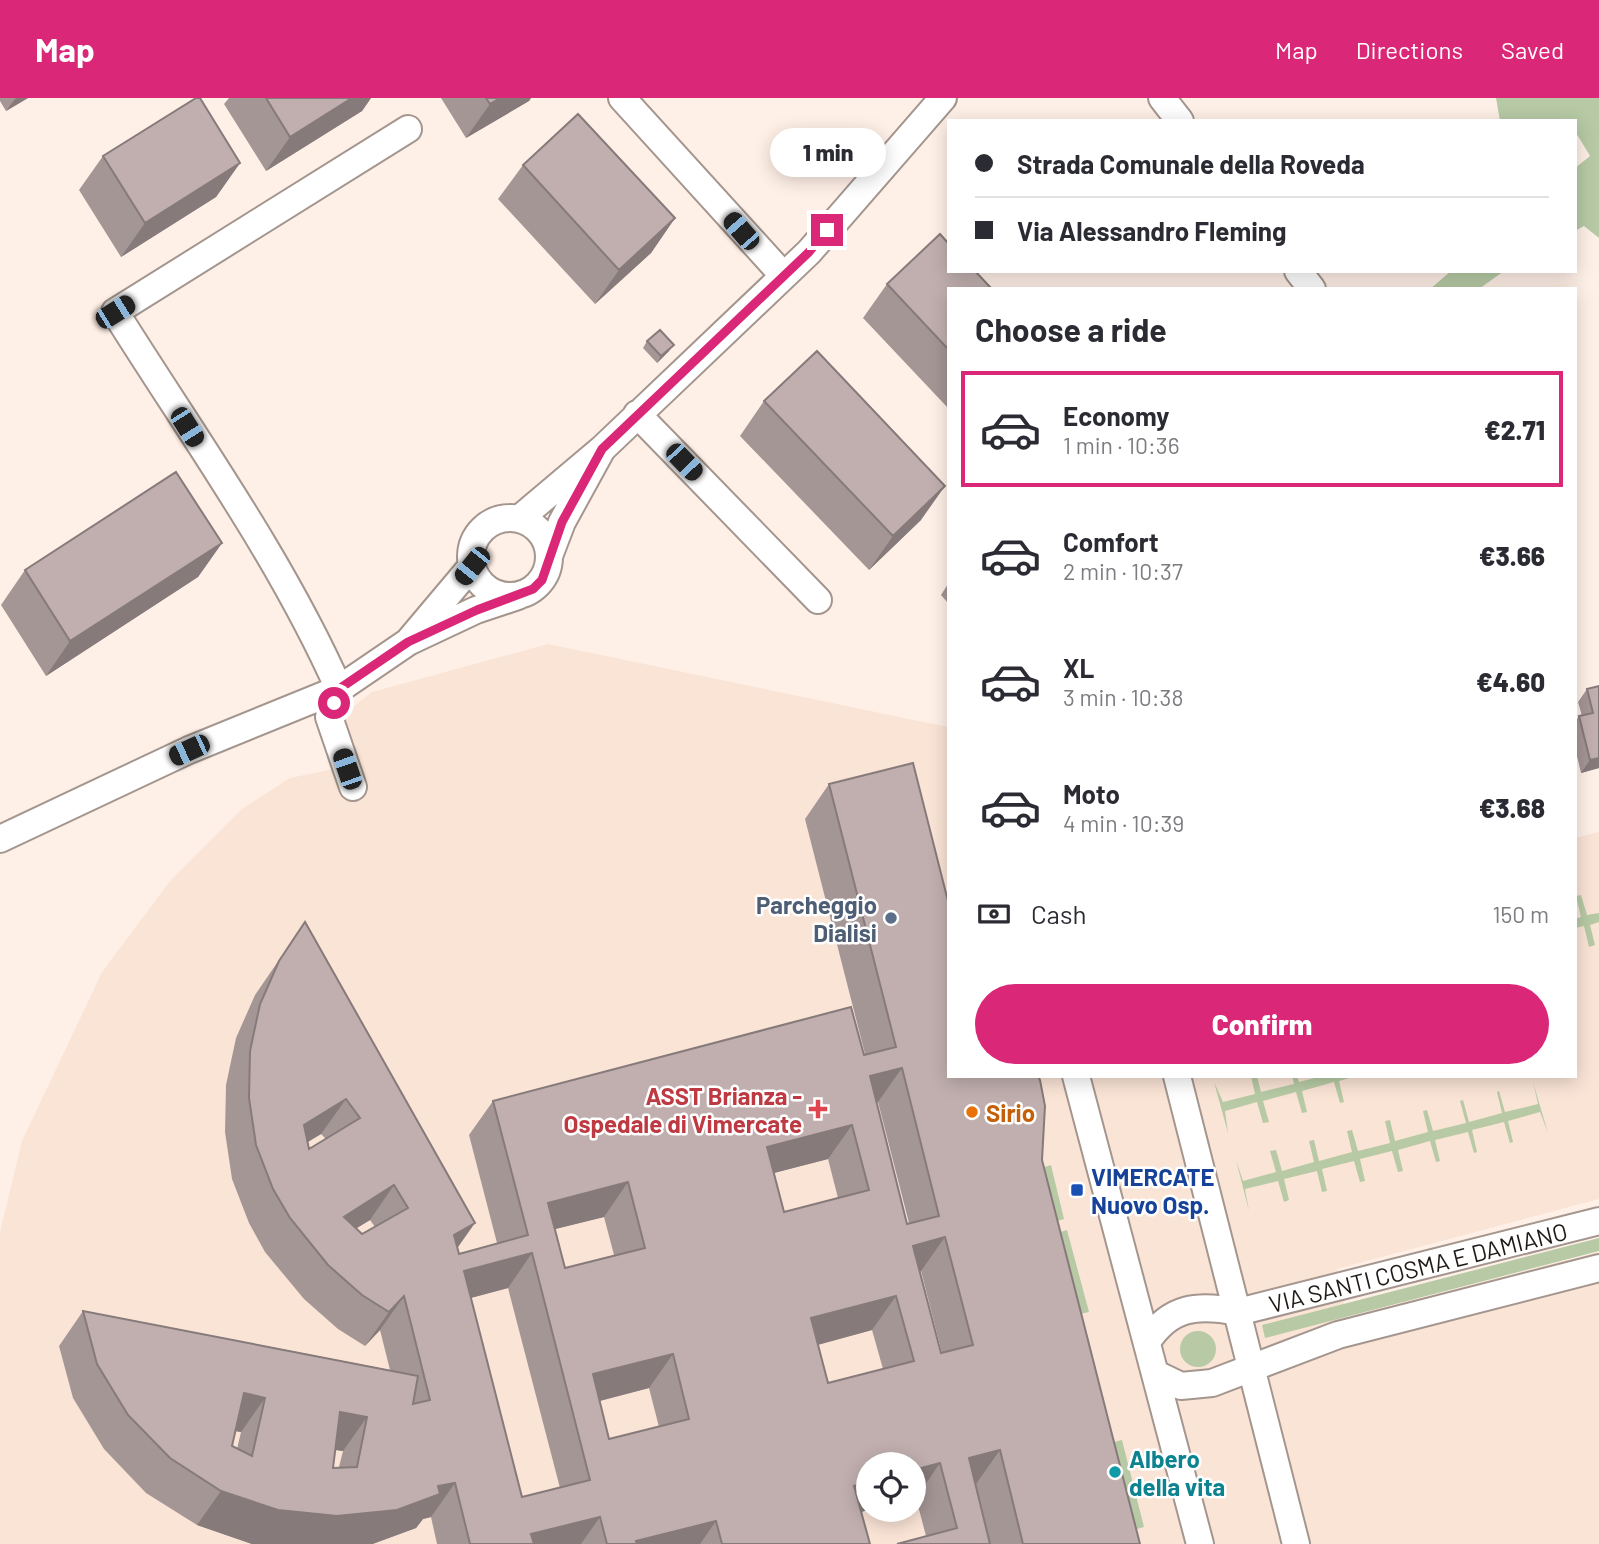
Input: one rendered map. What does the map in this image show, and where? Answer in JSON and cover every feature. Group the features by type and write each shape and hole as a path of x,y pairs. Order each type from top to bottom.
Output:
{"street":[{"path":"622,98 783,275"},
{"path":"519,519 602,449 809,252 943,98"},
{"path":"1163,98 1179,119"},
{"path":"353,787 329,717 339,689 322,651 274,565 115,312 408,129"},
{"path":"1300,273 1310,287"},
{"path":"637,414 818,600"},
{"path":"0,839 189,750 339,689 408,642 477,610 522,594 542,580 562,522 602,449"},
{"path":"522,594 497,594 477,578 471,553 482,530 506,519 519,519 541,533 549,556"},
{"path":"408,642 472,566"},
{"path":"1077,1078 1200,1544"},
{"name":"VIA SANTI COSMA E DAMIANO","path":"1178,1078 1296,1544"},
{"name":"VIA SANTI COSMA E DAMIANO","path":"1147,1342 1156,1328 1171,1315 1189,1307 1207,1306 1238,1312 1599,1221"},
{"name":"VIA SANTI COSMA E DAMIANO","path":"1156,1374 1181,1385 1195,1386 1252,1369 1338,1335 1599,1268"}],"shaded area":[{"name":"ASST Brianza - Ospedale di Vimercate","path":"548,644 947,727 947,1078 1577,1078 1577,838 1599,832 1599,1199 1337,1269 1347,1317 1599,1252 1599,1544 0,1544 0,1232 22,1141 102,972 170,881 243,808 290,778 353,765 341,716 372,692"}],"green space":[{"path":"1496,98 1599,98 1599,238 1584,226 1577,230 1577,166 1590,156 1577,134 1577,119 1500,119"},
{"path":"1449,273 1501,273 1482,287 1432,287"},
{"path":"1581,895 1587,915 1599,913 1599,922 1590,925 1595,945 1589,947 1584,926 1577,928 1577,918 1581,917 1577,896"},
{"path":"1251,1078 1258,1078 1261,1092 1294,1084 1292,1078 1298,1078 1299,1082 1314,1078 1349,1078 1339,1081 1344,1102 1340,1103 1334,1082 1302,1091 1307,1112 1302,1113 1296,1092 1263,1101 1269,1122 1263,1123 1257,1102 1225,1111 1228,1133 1214,1082 1223,1102 1255,1094"},
{"path":"1533,1082 1548,1133 1540,1112 1508,1121 1513,1142 1510,1143 1504,1122 1472,1130 1477,1152 1474,1153 1468,1132 1435,1140 1440,1161 1436,1162 1430,1141 1398,1150 1403,1171 1398,1172 1392,1151 1360,1159 1365,1181 1360,1182 1354,1161 1322,1169 1327,1191 1322,1192 1317,1171 1284,1179 1289,1200 1284,1202 1278,1181 1245,1189 1249,1211 1236,1160 1243,1181 1276,1172 1270,1151 1276,1150 1282,1171 1314,1162 1309,1141 1314,1140 1319,1161 1352,1152 1347,1131 1352,1130 1358,1151 1390,1143 1385,1121 1390,1120 1395,1141 1428,1132 1423,1111 1427,1110 1433,1131 1466,1123 1460,1101 1463,1100 1469,1122 1502,1113 1497,1092 1499,1091 1505,1112 1538,1104"},
{"path":"1051,1165 1064,1219 1040,1226 1034,1170"},
{"path":"1067,1230 1089,1312 1063,1318 1043,1237"},
{"path":"1599,1238 1599,1251 1265,1338 1262,1325"},
{"path":"1198,1331 1211,1336 1216,1349 1211,1362 1198,1367 1185,1362 1180,1349 1185,1336"},
{"path":"1122,1440 1144,1527 1119,1534 1097,1446"}],"building":[{"path":"200,98 240,163 145,223 103,156"},
{"path":"266,98 352,98 290,137"},
{"path":"486,98 500,98 490,104"},
{"path":"578,114 675,218 619,270 523,165"},
{"path":"940,234 947,242 947,273 977,273 990,287 947,287 947,348 887,284"},
{"path":"660,330 674,345 661,356 647,341"},
{"path":"817,351 945,486 893,536 764,401"},
{"path":"176,472 222,543 70,641 25,570"},
{"path":"1599,686 1599,758 1590,760 1579,716 1593,713 1587,689"},
{"path":"913,763 947,897 947,1078 1040,1080 1045,1106 1042,1160 1140,1544 1023,1544 1000,1450 969,1458 990,1544 897,1544 957,1528 940,1463 926,1467 926,1452 856,1452 856,1522 864,1522 870,1544 722,1544 716,1521 636,1541 637,1544 607,1544 600,1517 531,1534 534,1544 470,1544 455,1483 438,1486 440,1494 397,1510 337,1516 278,1510 221,1491 170,1458 128,1415 97,1364 83,1311 418,1376 413,1404 430,1400 404,1296 389,1312 362,1295 328,1265 290,1218 273,1189 256,1145 249,1098 250,1051 260,1004 279,961 305,922 475,1223 454,1235 459,1254 528,1235 493,1101 851,1007 864,1055 896,1047 829,784","holes":["902,1068 939,1216 907,1224 870,1076","346,1099 360,1118 309,1149 304,1125","852,1125 869,1190 784,1212 767,1147","628,1182 645,1248 565,1268 548,1203","394,1185 408,1208 362,1234 344,1217","945,1237 973,1345 941,1353 913,1246","532,1253 590,1480 522,1497 464,1271","896,1296 914,1361 828,1383 811,1318","673,1354 689,1419 609,1439 593,1374","244,1393 265,1398 252,1456 232,1446","340,1412 367,1417 357,1467 333,1468"]}],"place":[{"name":"Parcheggio Dialisi","path":"891,918"},
{"name":"ASST Brianza - Ospedale di Vimercate","path":"818,1109"},
{"name":"Sirio","path":"972,1112"},
{"name":"VIMERCATE Nuovo Osp.","path":"1077,1190"},
{"name":"Albero della vita","path":"1115,1472"}],"route":[{"path":"334,703 339,689 408,642 477,610 533,589 542,580 562,522 602,449 809,252 827,230"}]}
